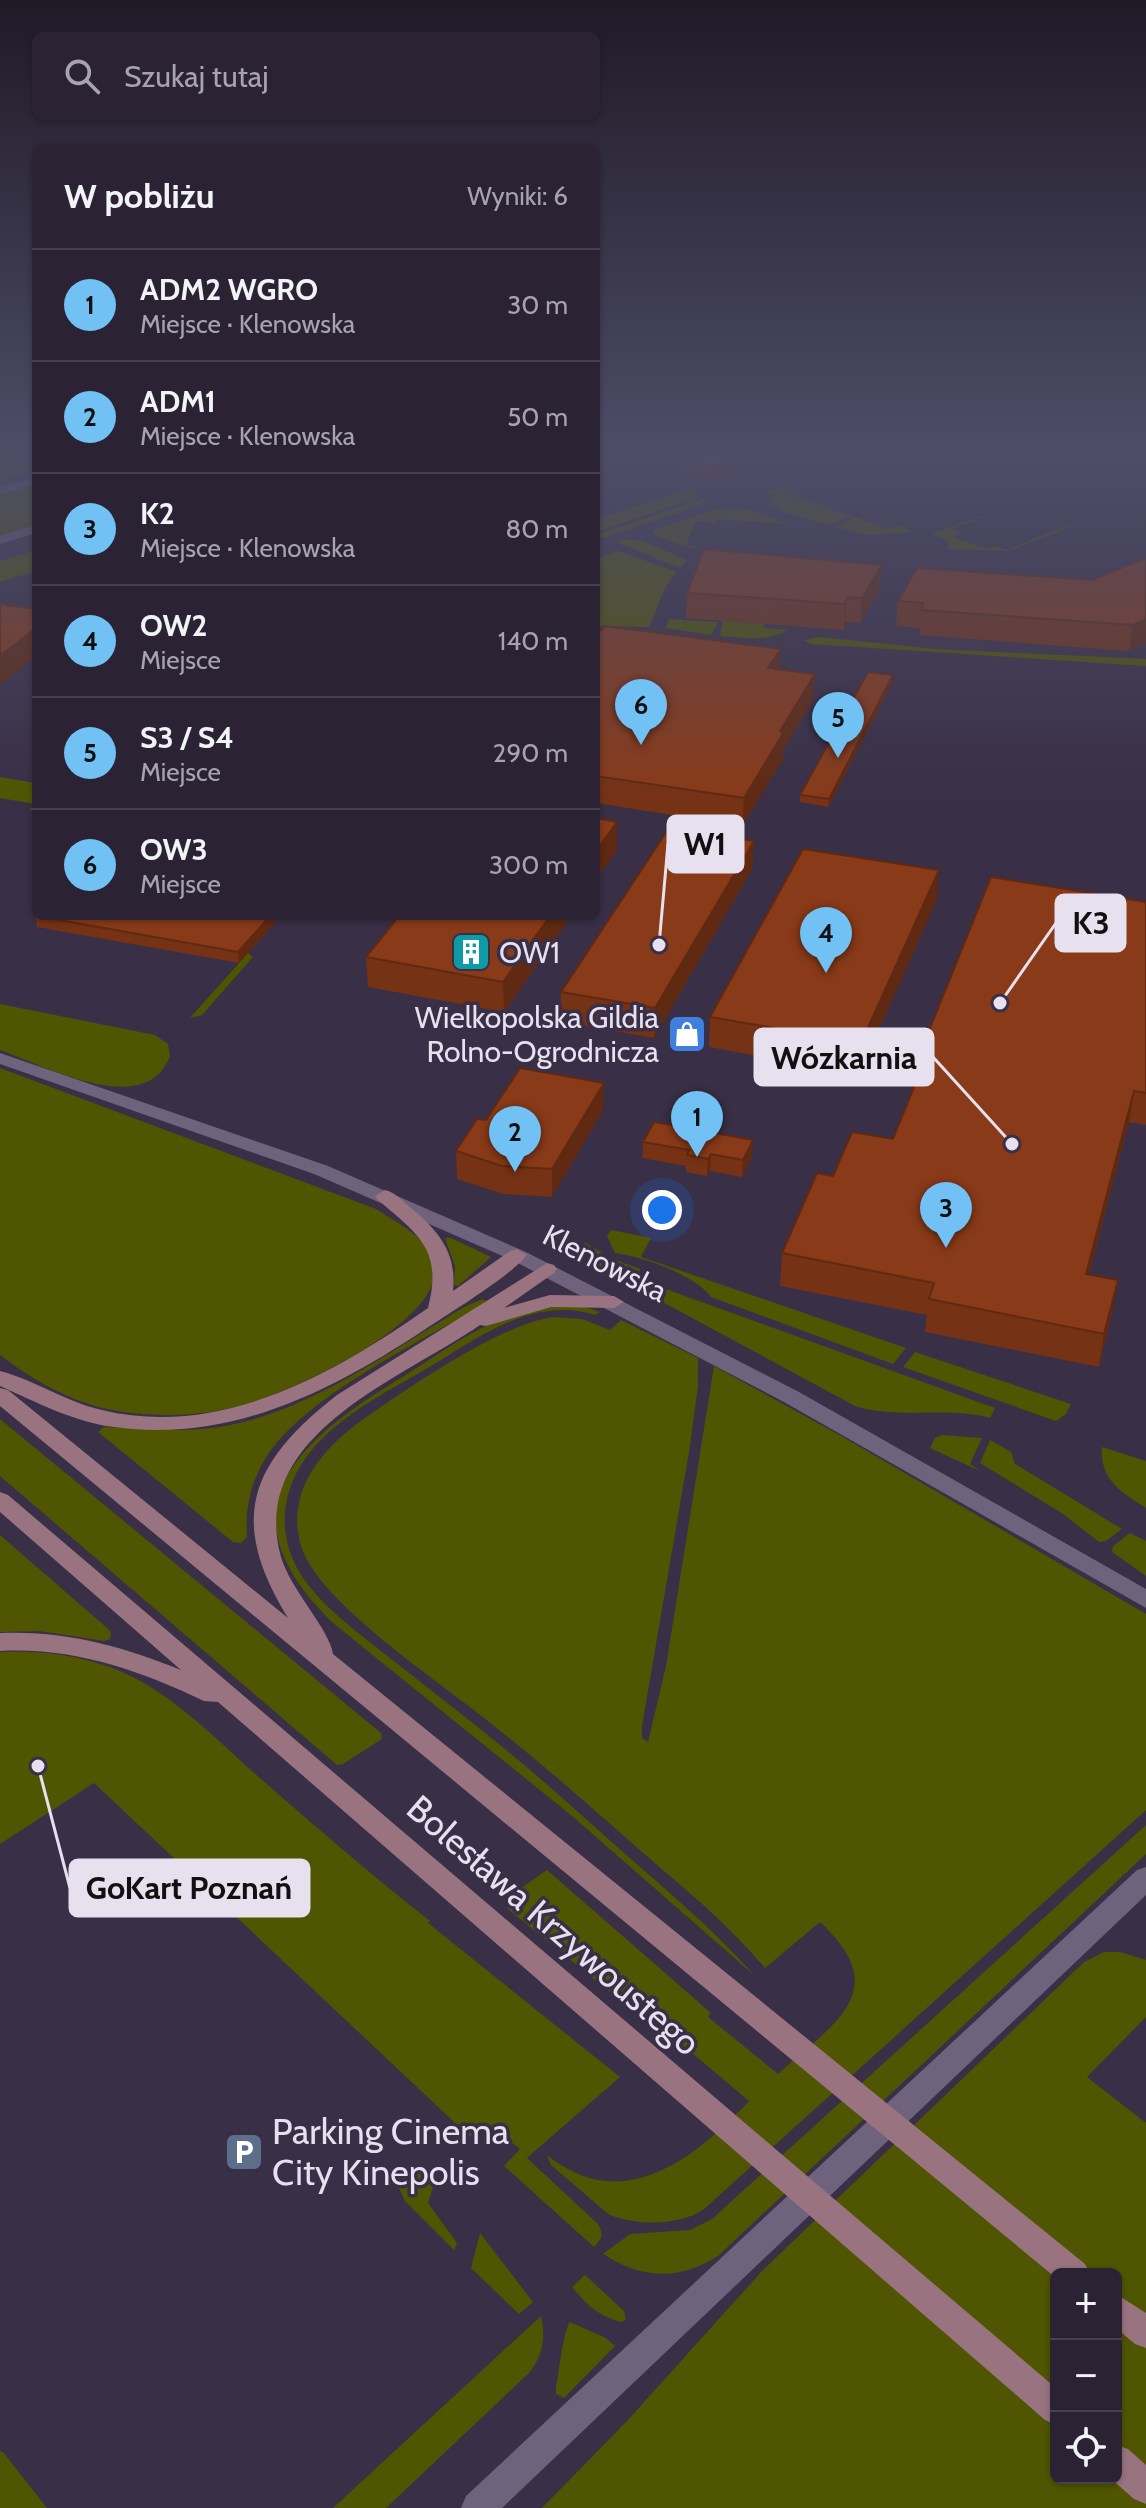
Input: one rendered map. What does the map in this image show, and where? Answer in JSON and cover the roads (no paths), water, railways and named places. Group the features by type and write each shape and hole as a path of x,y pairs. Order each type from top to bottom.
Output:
{"main road":[{"path":"385,1196 426,1231 445,1259 447,1283 438,1310"},
{"path":"0,1378 76,1411 113,1420 153,1424 216,1420 255,1411 315,1387 345,1371 517,1255"},
{"path":"330,1665 286,1592 269,1554 265,1528 266,1504 285,1454 314,1422 547,1269"},
{"path":"449,1336 494,1316 532,1304 568,1300 614,1302"},
{"name":"Bolesława Krzywoustego","path":"0,1395 1067,2268"},
{"name":"Bolesława Krzywoustego","path":"0,1500 1050,2404"},
{"path":"0,1642 47,1642 110,1655 183,1681 244,1713"},
{"path":"1122,2314 1146,2333"},
{"path":"1122,2466 1146,2487"}],"street":[{"name":"Klenowska","path":"0,1058 385,1196 547,1269 848,1426 1146,1600"},
{"path":"478,2508 1146,1878"}],"place":[{"name":"OW3","path":"641,745"},
{"name":"S3 / S4","path":"838,758"},
{"name":"W1","path":"659,945"},
{"name":"OW1","path":"471,952"},
{"name":"OW2","path":"826,973"},
{"name":"K3","path":"1000,1003"},
{"name":"Wielkopolska Gildia Rolno-Ogrodnicza","path":"687,1034"},
{"name":"Wózkarnia","path":"1012,1144"},
{"name":"ADM2 WGRO","path":"697,1157"},
{"name":"ADM1","path":"515,1172"},
{"name":"K2","path":"946,1248"},
{"name":"GoKart Poznań","path":"38,1766"},
{"name":"Parking Cinema City Kinepolis","path":"244,2152"}]}
